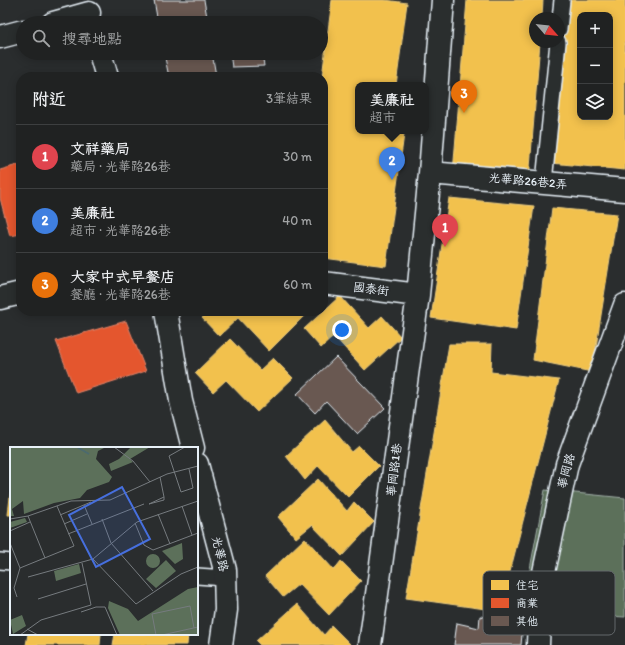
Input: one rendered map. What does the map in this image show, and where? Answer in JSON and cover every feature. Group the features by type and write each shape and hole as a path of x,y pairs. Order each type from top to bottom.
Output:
{"street":[{"name":"華岡路1巷","path":"370,645 418,295 430,174 443,0"},
{"path":"77,16 91,12"},
{"path":"0,37 16,33"},
{"path":"102,60 106,72"},
{"name":"光華路26巷2弄","path":"430,174 544,182 625,190"},
{"name":"國泰街","path":"328,284 418,295"},
{"path":"0,298 16,294"},
{"name":"華岡路","path":"544,571 567,464 625,305"},
{"path":"167,316 181,401 193,447"},
{"name":"光華路","path":"198,468 225,570 226,610 221,645"},
{"name":"華岡路","path":"538,635 538,645"}],"lane":[{"path":"561,12 562,0"},
{"path":"544,182 557,48"},
{"path":"0,561 10,562"},
{"path":"198,576 225,578"}],"green space":[{"path":"545,490 625,498 625,617 615,616 615,571 530,571"}],"building: 住宅":[{"path":"332,0 385,0 407,3 396,82 355,82 355,134 404,134 386,266 328,259 328,72 323,72 324,60 328,60 328,31"},
{"path":"467,0 543,0 542,12 529,12 529,48 540,48 529,180 453,173"},
{"path":"567,0 625,0 625,170 551,163 562,48 565,48"},
{"path":"449,198 534,206 516,330 431,318"},
{"path":"552,208 617,214 592,372 533,360"},
{"path":"340,296 369,328 382,316 401,337 365,370 334,336 321,348 304,329 318,316 328,316 328,307"},
{"path":"204,316 304,316 269,351 238,318 219,336 202,318"},
{"path":"230,339 260,370 273,358 293,378 257,412 226,380 213,392 195,373"},
{"path":"449,344 492,344 491,372 559,380 510,571 483,571 483,609 406,598"},
{"path":"325,420 352,452 359,446 379,466 348,497 318,466 305,480 286,456"},
{"path":"318,479 347,511 354,502 374,522 342,556 312,525 296,538 278,517"},
{"path":"10,497 10,515 8,515"},
{"path":"305,538 334,570 341,561 361,581 329,615 299,584 283,597 265,576"},
{"path":"297,604 324,635 332,626 351,645 260,645 256,641"},
{"path":"28,635 101,635 100,645 26,645"},
{"path":"115,635 188,635 187,645 113,645"}],"building: 商業":[{"path":"16,165 16,235 10,236 0,198 0,170"},
{"path":"126,321 146,371 76,393 56,341"}],"building: 其他":[{"path":"154,0 204,0 207,16 157,16"},
{"path":"165,60 213,60 215,72 168,72"},
{"path":"231,60 263,60 264,66 232,67"},
{"path":"336,357 385,408 357,434 326,401 315,413 297,394"},
{"path":"480,616 483,616 483,635 522,635 521,645 454,645 457,623 479,628"}],"place":[{"name":"大家中式早餐店","path":"464,113"},
{"name":"美廉社","path":"392,180"},
{"name":"文祥藥局","path":"445,247"}]}
